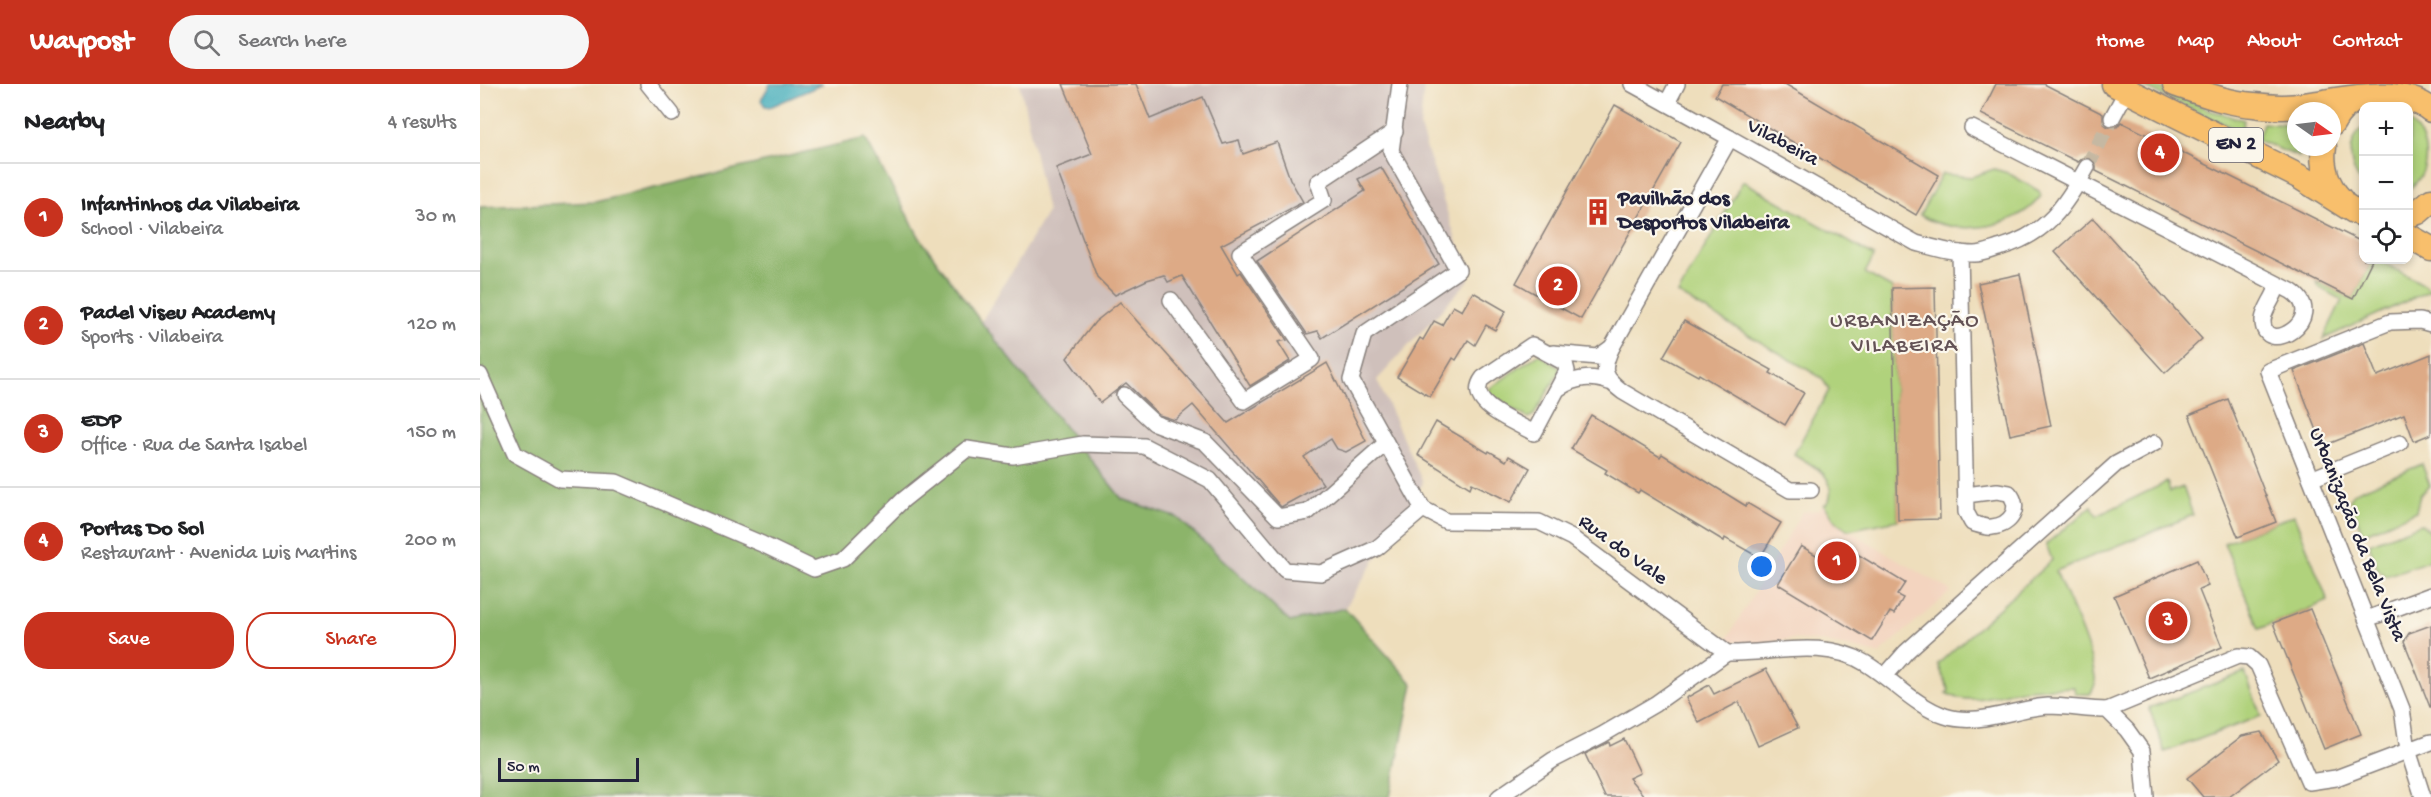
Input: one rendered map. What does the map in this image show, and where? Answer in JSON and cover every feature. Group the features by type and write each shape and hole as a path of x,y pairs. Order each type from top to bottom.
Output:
{"main road":[{"name":"EN 2","path":"2175,84 2217,99 2254,105 2302,106 2374,92 2394,91 2412,96 2431,110"},
{"name":"EN 2","path":"2121,87 2300,177 2359,213"},
{"path":"2341,111 2354,100 2374,92"},
{"name":"EN 2","path":"2322,156 2326,178 2337,197 2359,213"},
{"path":"2413,214 2431,201"},
{"path":"2413,238 2431,249"}],"street":[{"path":"648,84 672,114"},
{"path":"480,375 516,454 533,464 560,479 616,482 762,544 814,569 843,559 903,500 967,449 1013,456 1083,444 1144,446 1210,480 1285,570 1322,573 1377,548 1423,509 1351,380 1364,334 1458,270 1390,151 1395,131 1400,84"},
{"path":"1632,84 1730,138"},
{"path":"1667,103 1677,84"},
{"path":"2112,118 2121,87"},
{"path":"1972,128 2274,283"},
{"path":"1171,300 1244,401 1312,359 1240,254 1324,200 1318,182 1395,131"},
{"name":"Vilabeira","path":"1609,382 1605,370 1606,359 1730,138 1916,243 1960,253 1977,254 2014,243 2046,225 2066,204 2087,167"},
{"path":"1960,253 1966,495"},
{"name":"Urbanização da Bela Vista","path":"2423,797 2408,750 2402,709 2268,371 2390,322 2420,321 2431,324"},
{"path":"1532,345 1565,363 1567,371 1559,388 1534,433 1485,405 1480,399 1479,384 1484,378 1532,345"},
{"path":"1544,352 1598,357 1612,347"},
{"path":"1559,388 1581,378 1595,377 1609,382 1791,490 1811,490"},
{"path":"1124,395 1154,423 1205,442 1278,517 1308,512 1386,442"},
{"path":"1884,676 1906,652 2116,464 2155,443"},
{"path":"2311,479 2400,443"},
{"name":"Rua do Vale","path":"1423,509 1446,521 1539,522 1572,538 1727,653"},
{"path":"2367,619 2431,595"},
{"path":"1499,797 1553,760 1656,704 1727,653 1755,654 1811,649 1838,652 1863,662 1925,707 1946,717 1973,719 2049,706 2107,711 2238,656 2249,657 2258,665 2309,782 2336,778 2431,742"},
{"path":"2107,711 2127,730 2142,751 2146,797"}],"shaded area":[{"path":"1020,84 1424,84 1420,128 1469,280 1377,380 1423,483 1345,608 1290,622 1178,518 1122,499 981,322 1047,212"},
{"path":"1824,505 1837,522 1848,530 1951,591 1879,654 1823,642 1793,639 1746,646 1727,639 1802,512 1818,510"}],"green space":[{"path":"2138,84 2151,84 2212,111 2244,120 2241,132"},
{"path":"2263,123 2287,125 2287,152 2257,140"},
{"path":"2413,126 2421,137 2426,156 2413,185"},
{"path":"2358,134 2359,179 2354,171 2351,156"},
{"path":"865,138 920,238 981,322 1122,499 1178,518 1290,622 1345,608 1413,684 1390,797 480,797 480,207 595,202"},
{"path":"1994,169 2008,173 2039,191 2041,196 2016,216 1984,227 1950,226 1920,215 1942,174 1971,177"},
{"path":"1743,181 1874,256 1865,273 1892,288 1898,520 1848,530 1837,522 1824,505 1829,501 1830,484 1816,467 1794,454 1829,390 1822,378 1678,294"},
{"path":"2370,264 2386,264 2431,290 2323,339 2342,300 2320,288 2316,281 2353,299"},
{"path":"1539,354 1561,369 1534,415 1528,418 1494,399 1489,389"},
{"path":"2422,464 2430,486 2420,495 2416,511 2363,534 2350,500 2353,493"},
{"path":"2167,482 2170,492 2183,487 2193,515 2056,571 2092,664 2095,682 2090,694 2075,694 2074,687 2018,690 1976,699 1956,697 1946,693 1949,691 1938,664 2052,560 2046,544 2092,506 2097,516"},
{"path":"2294,515 2328,601 2259,629 2224,543"},
{"path":"2421,524 2431,532 2431,560 2386,576 2377,568 2369,544"},
{"path":"2245,672 2261,716 2165,752 2149,708"}],"water":[{"path":"770,84 823,84 770,107 765,106 761,100"}],"building":[{"path":"1063,84 1136,84 1150,119 1203,97 1223,144 1239,140 1243,154 1277,142 1290,179 1303,202 1221,245 1238,274 1241,272 1287,340 1278,342 1290,361 1250,386 1182,276 1168,282 1164,275 1115,295 1097,277 1056,168 1092,154"},
{"path":"1722,84 1785,84 1939,175 1916,215 1715,96"},
{"path":"1996,84 2044,84 2103,114 2103,123 2108,127 2117,127 2121,122 2359,241 2359,264 2370,264 2353,299 2096,171 2096,163 2091,158 2083,158 2078,162 1981,114"},
{"name":"Pavilhão dos Desportos Vilabeira","path":"1615,105 1681,142 1581,319 1516,283"},
{"path":"1381,167 1439,264 1322,338 1318,331 1307,334 1257,261 1365,191 1358,179"},
{"path":"2093,218 2202,339 2165,373 2055,252"},
{"path":"2020,274 2051,426 2010,435 1978,283"},
{"path":"1935,287 1940,519 1898,520 1892,288"},
{"path":"1473,292 1506,311 1495,330 1486,325 1475,345 1468,340 1456,360 1453,358 1430,397 1397,377 1420,338 1423,340 1434,321 1442,325 1453,306 1462,311"},
{"path":"1120,302 1228,423 1327,363 1366,441 1346,452 1337,449 1331,439 1304,457 1323,484 1281,507 1193,405 1175,420 1159,415 1126,383 1100,403 1067,358 1095,322"},
{"path":"1684,321 1772,370 1770,373 1804,393 1785,425 1699,374 1698,376 1663,357"},
{"path":"2364,343 2377,376 2431,354 2431,434 2414,441 2404,414 2323,446 2294,371"},
{"path":"2228,399 2276,522 2238,537 2189,415"},
{"path":"1591,415 1660,457 1662,454 1746,506 1747,503 1781,523 1760,558 1725,538 1724,541 1640,490 1638,493 1605,473 1607,470 1571,449"},
{"path":"1436,422 1488,453 1489,451 1506,461 1509,456 1530,468 1511,502 1472,483 1470,488 1418,455"},
{"path":"1839,543 1905,583 1897,595 1903,598 1894,614 1890,612 1872,641 1778,584 1801,546 1828,562"},
{"path":"2197,560 2208,586 2199,590 2222,647 2149,678 2114,596"},
{"path":"2310,609 2361,734 2324,749 2273,623"},
{"path":"2431,625 2430,707 2404,641 2409,633"},
{"path":"1766,669 1798,728 1758,746 1739,702 1699,723 1686,698 1709,685 1714,694"},
{"path":"2261,732 2278,760 2229,797 2203,797 2187,778 2242,736"},
{"path":"1624,739 1640,773 1629,778 1645,797 1605,797 1585,754 1609,742 1610,746"}],"tunnel":[{"path":"2087,167 2112,118"}],"place":[{"name":"Portas Do Sol","path":"2160,153"},
{"name":"Pavilhão dos Desportos Vilabeira","path":"1598,212"},
{"name":"Padel Viseu Academy","path":"1558,286"},
{"name":"Infantinhos da Vilabeira","path":"1837,561"},
{"name":"EDP","path":"2168,621"}],"district":[{"name":"URBANIZAÇÃO VILABEIRA","path":"1905,334"}]}
